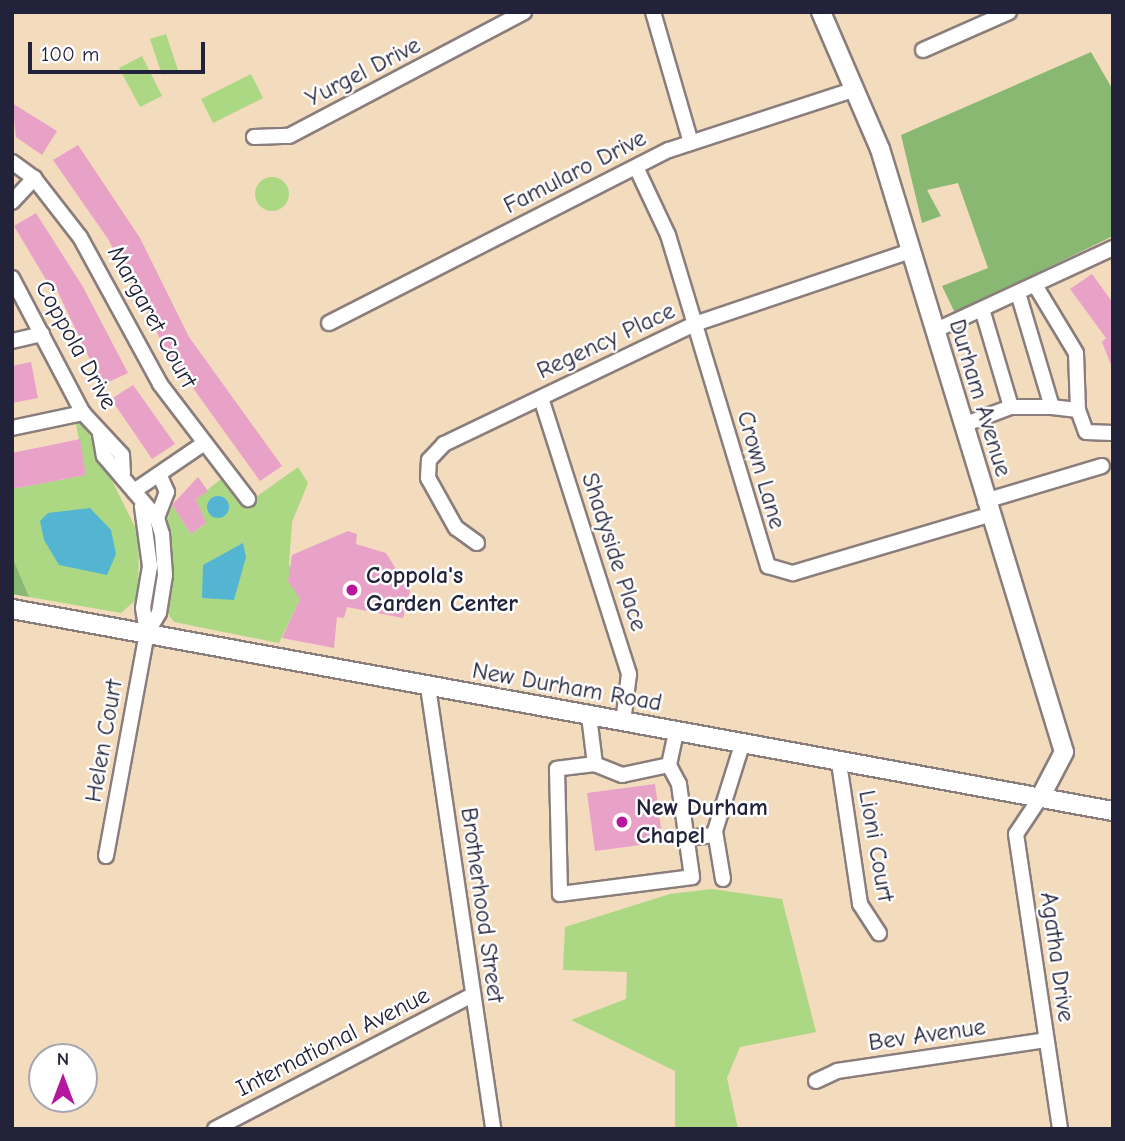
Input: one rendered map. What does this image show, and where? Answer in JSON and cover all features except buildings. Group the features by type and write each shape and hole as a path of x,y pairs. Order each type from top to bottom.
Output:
{"main road":[{"name":"Durham Avenue","path":"825,14 853,90 880,149 987,508 1064,752 1040,798"},
{"name":"New Durham Road","path":"12,609 838,763 1113,811"}],"street":[{"name":"Yurgel Drive","path":"254,137 289,136 524,12"},
{"path":"653,12 691,143"},
{"path":"923,50 1009,12"},
{"name":"Famularo Drive","path":"329,323 636,167 691,143 853,90"},
{"name":"Margaret Court","path":"12,162 34,178 86,247 160,384 203,444 248,499"},
{"name":"Crown Lane","path":"636,167 668,235 763,557 774,572 793,573 987,508"},
{"path":"12,202 34,178"},
{"path":"934,331 1113,248"},
{"name":"Regency Place","path":"477,543 456,528 428,478 429,460 444,444 695,324 911,251"},
{"name":"Coppola Drive","path":"12,278 83,413 100,435 122,455 123,473 142,507 150,566 143,608 147,633"},
{"path":"1035,285 1076,353 1078,410 1086,432 1113,433"},
{"path":"1018,293 1052,407"},
{"path":"982,309 1011,407"},
{"path":"12,341 42,334"},
{"name":"Shadyside Place","path":"541,398 629,674 623,723"},
{"path":"962,425 1011,407 1078,410"},
{"path":"12,428 83,413"},
{"path":"134,491 160,476 203,444"},
{"path":"987,508 1102,466"},
{"path":"147,633 159,613 165,575 157,518 167,492 160,476"},
{"name":"Coppola Drive","path":"142,507 157,518"},
{"name":"Helen Court","path":"106,856 147,633"},
{"name":"Brotherhood Street","path":"428,687 493,1129"},
{"path":"589,716 595,764"},
{"path":"669,765 622,775 595,764 557,769 554,797 560,894 692,877 679,784 669,765 676,732"},
{"path":"723,879 715,835 742,745"},
{"name":"Lioni Court","path":"838,763 860,904 879,933"},
{"name":"Agatha Drive","path":"1040,798 1016,834 1060,1129"},
{"path":"687,838 715,835"},
{"name":"International Avenue","path":"215,1129 472,995"},
{"name":"Bev Avenue","path":"816,1081 837,1071 1046,1040"}],"green space":[{"path":"166,34 178,70 162,75 150,39"},
{"path":"1091,52 1113,90 1113,236 955,313 942,286 988,268 958,183 927,190 941,216 922,223 901,135"},
{"path":"142,56 162,96 140,107 119,68"},
{"path":"251,74 263,98 213,123 201,99"},
{"path":"272,177 284,182 289,194 284,206 272,211 260,206 255,194 260,182"},
{"path":"75,420 86,428 139,535 138,598 121,613 29,597 12,556 12,489 86,475"},
{"path":"298,467 308,483 292,522 289,564 300,599 279,643 174,622 166,611 165,528 172,505 191,534 205,524 196,499 221,479 242,507"},
{"path":"12,556 29,597 12,594"},
{"path":"712,889 782,899 816,1032 740,1047 727,1078 738,1129 675,1129 675,1071 571,1020 626,999 627,972 563,970 565,927 670,894"}],"water":[{"path":"218,496 226,499 229,507 226,515 218,518 210,515 207,507 210,499"},
{"path":"90,508 111,530 116,554 107,575 59,565 44,540 40,521 48,513"},
{"path":"243,543 246,557 234,600 202,598 203,565"}],"place":[{"name":"Coppola's Garden Center","path":"352,590"},
{"name":"New Durham Chapel","path":"622,822"}]}
